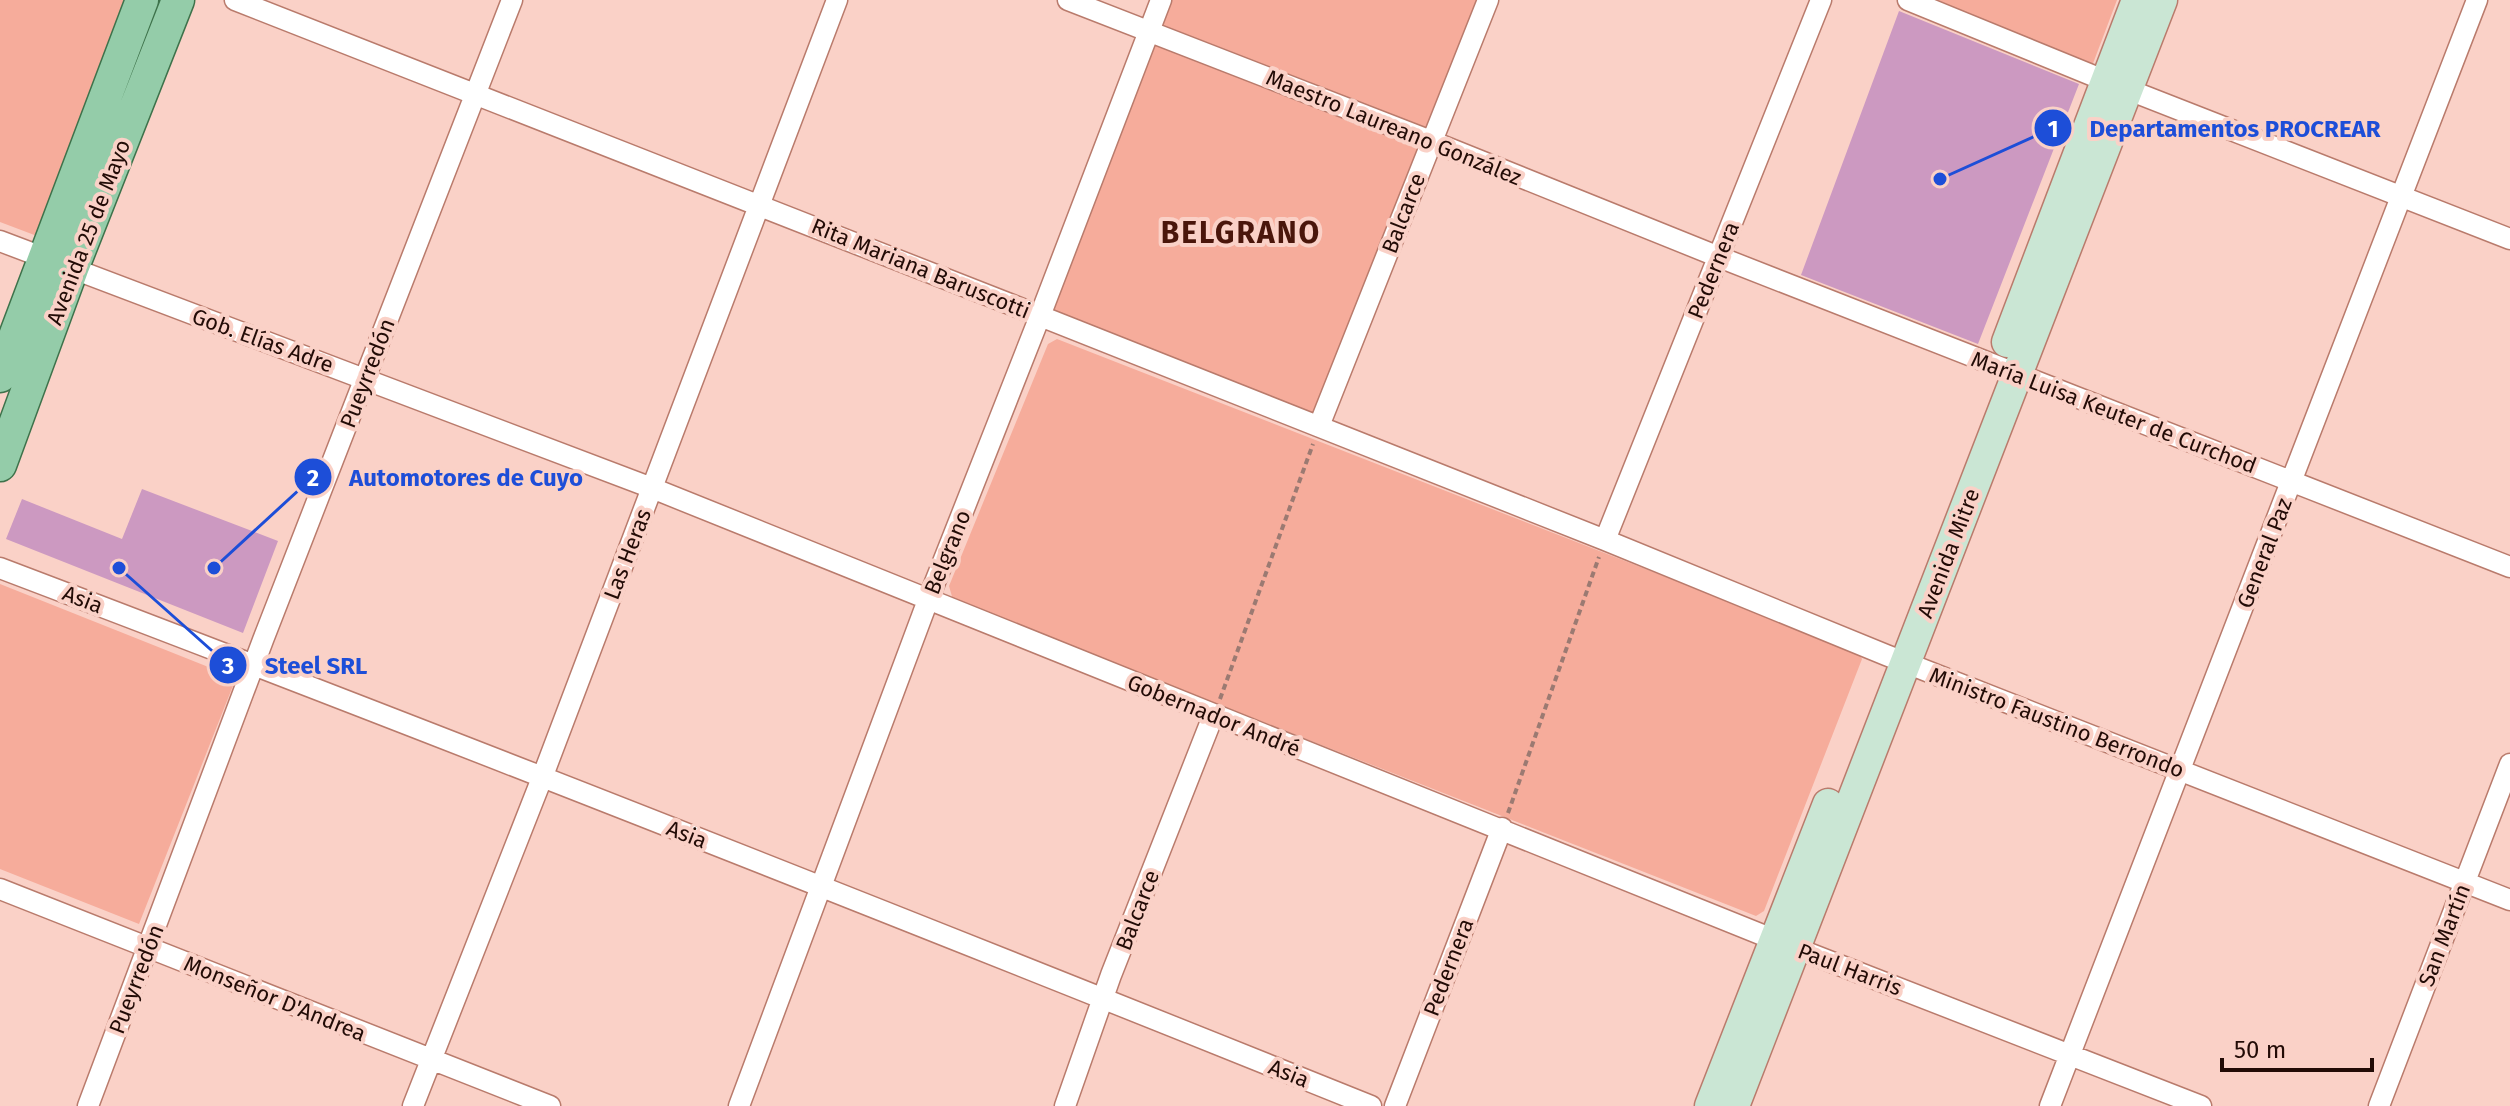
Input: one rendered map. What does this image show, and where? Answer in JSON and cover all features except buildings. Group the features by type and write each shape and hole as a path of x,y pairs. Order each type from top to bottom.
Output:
{"main road":[{"name":"Avenida 25 de Mayo","path":"0,465 142,0"},
{"name":"Avenida 25 de Mayo","path":"0,376 59,264 178,0"},
{"name":"Avenida Mitre","path":"2117,85 2137,0"},
{"name":"Avenida Mitre","path":"1710,1106 1785,944 2117,85 2162,0"},
{"name":"Avenida Mitre","path":"1734,1106 1785,944"}],"street":[{"name":"Rita Mariana Baruscotti","path":"235,0 1605,540"},
{"name":"Pueyrredón","path":"88,1106 254,664 512,0"},
{"name":"Las Heras","path":"413,1106 542,778 837,0"},
{"name":"Maestro Laureano González","path":"1068,0 1719,257"},
{"name":"Belgrano","path":"739,1106 928,600 1161,0"},
{"name":"Balcarce","path":"1319,426 1488,0"},
{"name":"Pedernera","path":"1605,540 1821,0"},
{"path":"1908,0 2510,239"},
{"name":"General Paz","path":"2050,1106 2477,0"},
{"name":"Gob. Elías Adre","path":"0,241 652,488 928,600"},
{"name":"María Luisa Keuter de Curchod","path":"1719,257 2510,567"},
{"name":"Ministro Faustino Berrondo","path":"1605,540 1896,659 2510,900"},
{"name":"Asia","path":"0,568 821,885 1371,1106"},
{"name":"Gobernador André","path":"928,600 1213,716 1502,828"},
{"name":"Balcarce","path":"1065,1106 1213,716"},
{"name":"San Martín","path":"2379,1106 2510,764"},
{"name":"Pedernera","path":"1395,1106 1502,828"},
{"name":"Paul Harris","path":"1502,828 1785,944 2201,1106"},
{"name":"Monseñor D'Andrea","path":"0,889 550,1106"}],"path":[{"path":"1213,716 1319,426"},
{"path":"1502,828 1605,540"}],"shaded area":[{"path":"0,0 129,0 37,236 0,222"},
{"path":"1161,0 1488,0 1319,426 1040,316"},
{"path":"1908,0 2117,0 2089,74"},
{"path":"1057,339 1858,652 1862,659 1764,911 1756,916 953,600 949,586 1048,344"},
{"path":"0,584 236,678 139,924 0,869"}],"place":[{"name":"Departamentos PROCREAR","path":"1940,179"},
{"name":"Steel SRL","path":"119,568"},
{"name":"Automotores de Cuyo","path":"214,568"}],"district":[{"name":"BELGRANO","path":"1241,233"}]}
